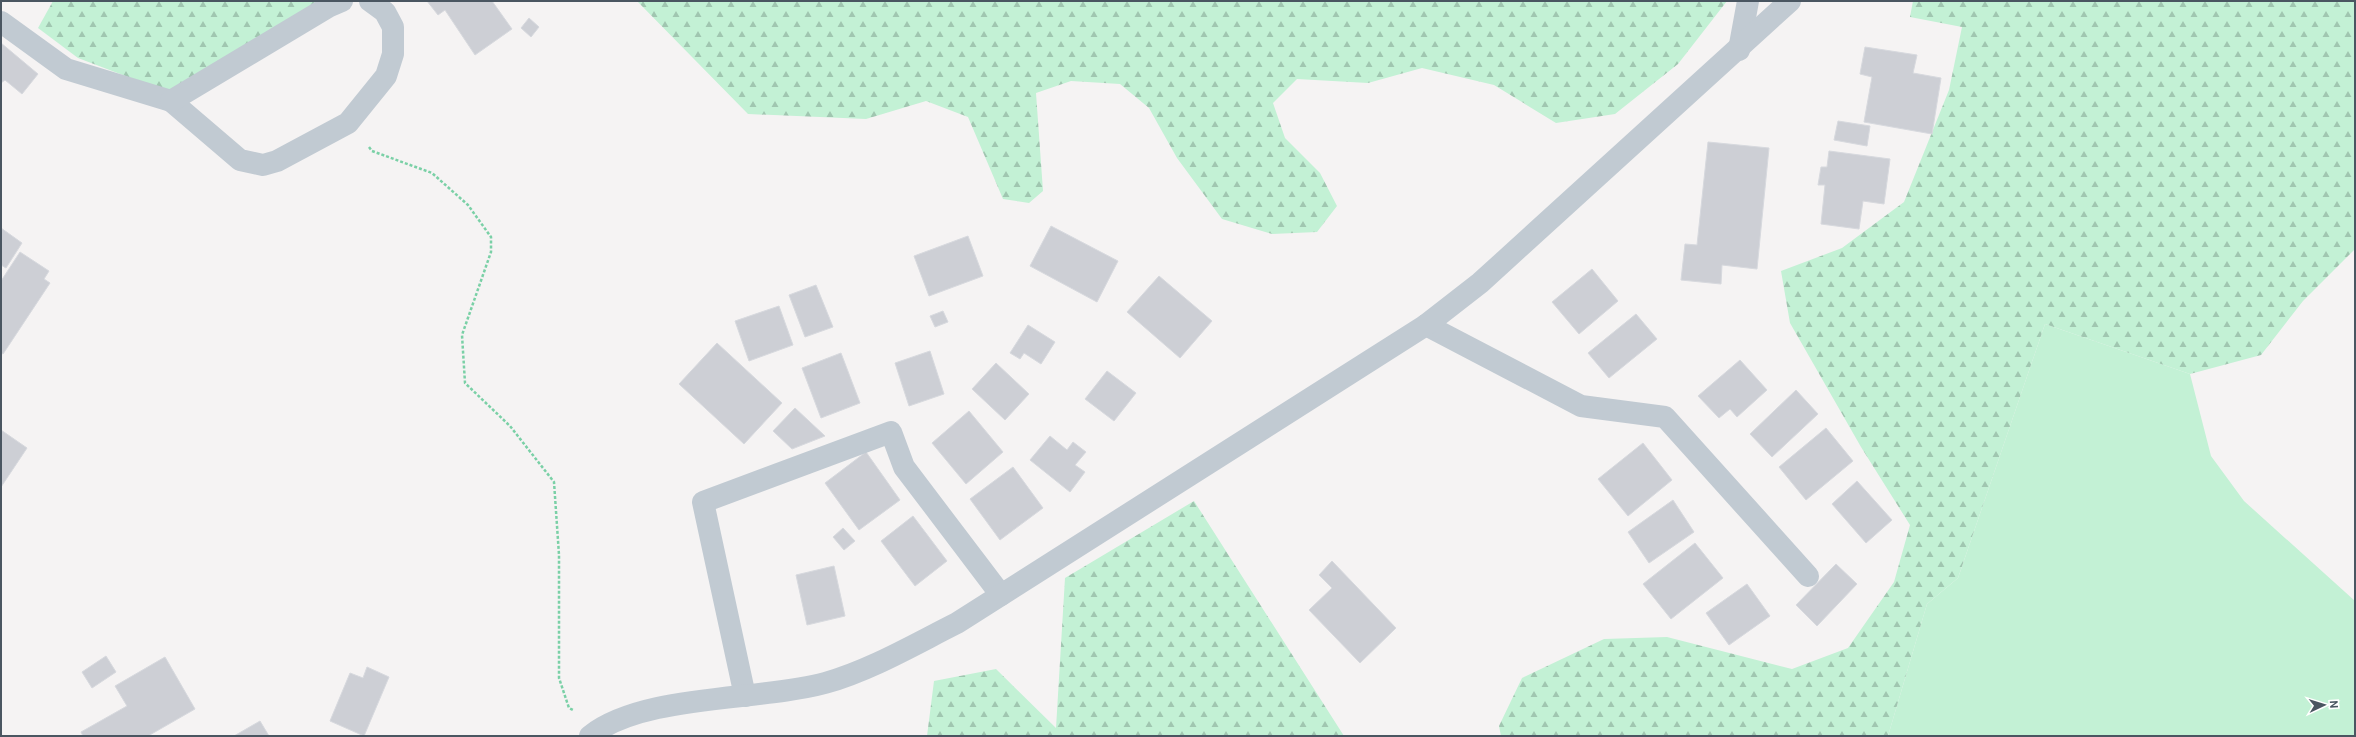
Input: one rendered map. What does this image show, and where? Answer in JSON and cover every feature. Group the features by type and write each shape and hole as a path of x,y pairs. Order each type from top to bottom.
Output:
{"street":[{"path":"171,101 328,6 342,1"},
{"path":"1,22 66,69 171,101 240,160 263,164 277,161 348,123 386,76 393,54 393,27 385,12 370,1"},
{"path":"1739,50 1748,1"},
{"path":"595,732 649,710 825,683 877,662 957,623 1426,325 1480,283 1739,50 1790,1"},
{"path":"1426,325 1581,406 1665,417 1808,576"},
{"path":"745,696 703,502 891,432 904,467 1001,595"}],"path":[{"path":"348,123 372,151 432,172 468,205 491,237 491,252 462,335 465,383 510,426 554,482 559,555 559,678 570,708 595,732"}],"green space":[{"path":"53,1 319,1 178,96 78,58 38,28"},
{"path":"637,1 1727,1 1678,64 1615,114 1556,123 1494,85 1422,68 1368,83 1297,79 1273,103 1285,138 1320,173 1337,206 1317,232 1272,234 1222,219 1177,158 1149,108 1120,84 1071,81 1036,93 1043,191 1029,203 1003,199 968,117 926,101 866,119 748,114"},
{"path":"1913,1 2355,1 2355,249 2303,301 2261,355 2190,374 2045,324 1958,578 1927,604 1888,736 1501,736 1499,726 1522,678 1604,639 1667,637 1792,669 1848,648 1894,582 1910,525 1861,447 1790,323 1781,271 1842,248 1904,202 1949,90 1962,27 1910,17"},
{"path":"2045,324 2190,374 2211,456 2244,501 2355,601 2355,736 1888,736 1927,604 1958,578"},
{"path":"1194,501 1344,736 927,736 934,681 996,669 1056,728 1065,578"}],"building":[{"path":"427,1 492,1 512,29 475,55 445,10 438,15"},
{"path":"529,18 539,27 531,37 521,28"},
{"path":"1,43 38,74 22,94 5,80 1,83"},
{"path":"1865,47 1917,55 1913,73 1941,78 1932,134 1864,122 1872,77 1860,74"},
{"path":"1838,121 1870,126 1867,146 1834,140"},
{"path":"1708,142 1769,148 1757,269 1722,265 1721,284 1681,280 1685,244 1697,245"},
{"path":"1829,151 1890,159 1884,204 1863,201 1859,229 1821,224 1825,185 1818,185 1821,167 1827,167"},
{"path":"1051,226 1118,261 1097,302 1030,266"},
{"path":"1,228 22,243 6,268 1,265"},
{"path":"968,236 983,276 929,296 914,256"},
{"path":"20,252 49,271 44,279 50,283 3,354 1,353 1,281"},
{"path":"1592,269 1618,301 1579,334 1552,302"},
{"path":"1159,276 1212,321 1180,358 1127,312"},
{"path":"816,285 833,327 805,337 789,295"},
{"path":"779,306 793,345 749,361 735,321"},
{"path":"943,311 948,322 935,327 930,316"},
{"path":"1636,314 1657,339 1609,378 1588,353"},
{"path":"1028,325 1055,342 1041,364 1024,353 1020,359 1010,353"},
{"path":"717,343 782,403 744,444 679,384"},
{"path":"930,351 944,394 909,406 895,363"},
{"path":"841,353 860,403 821,418 802,368"},
{"path":"1740,360 1767,390 1737,417 1730,409 1719,418 1698,396"},
{"path":"996,363 1029,394 1005,420 972,389"},
{"path":"1107,371 1136,393 1114,421 1085,399"},
{"path":"1796,390 1818,414 1772,457 1750,434"},
{"path":"795,408 825,436 792,449 773,431"},
{"path":"969,411 1003,452 966,484 932,443"},
{"path":"1826,428 1853,461 1806,500 1779,467"},
{"path":"1,430 27,448 1,487"},
{"path":"1050,436 1067,450 1073,442 1086,452 1075,465 1085,472 1070,492 1030,460"},
{"path":"1643,443 1672,480 1628,516 1598,479"},
{"path":"866,452 900,500 859,530 825,483"},
{"path":"1013,467 1043,508 1000,540 970,499"},
{"path":"1857,481 1892,520 1866,543 1832,504"},
{"path":"1673,500 1694,532 1649,563 1628,532"},
{"path":"913,516 947,561 915,586 881,541"},
{"path":"843,528 855,541 844,550 833,537"},
{"path":"1695,543 1723,578 1671,619 1643,584"},
{"path":"1332,561 1396,628 1360,663 1309,610 1332,588 1319,575"},
{"path":"1836,564 1857,584 1817,626 1796,605"},
{"path":"834,566 845,616 807,625 796,575"},
{"path":"1747,584 1770,616 1729,645 1706,613"},
{"path":"106,656 116,672 92,688 82,672"},
{"path":"165,657 195,709 148,736 83,736 81,732 127,706 115,686"},
{"path":"367,667 389,677 364,736 330,721 350,673 363,678"},
{"path":"260,721 269,736 234,736"}]}
